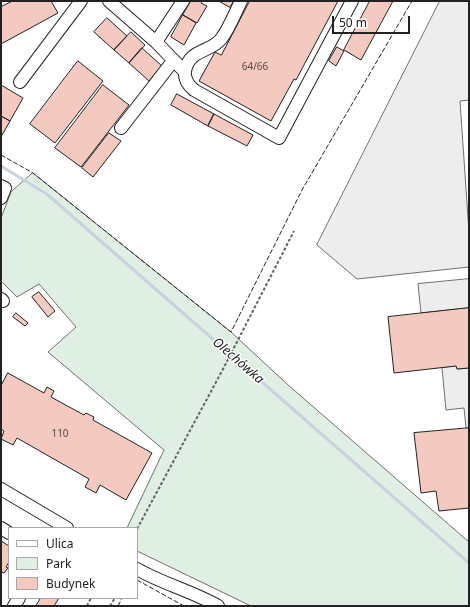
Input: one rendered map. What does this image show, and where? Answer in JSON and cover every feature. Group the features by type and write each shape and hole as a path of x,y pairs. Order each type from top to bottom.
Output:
{"street":[{"path":"20,82 81,1"},
{"path":"109,1 156,42 185,72"},
{"path":"156,42 183,1"},
{"path":"241,1 221,39 195,55 190,60 185,72 186,80 194,90 279,138 352,1"},
{"path":"121,128 173,61"},
{"path":"1,186 5,188 1,198"},
{"path":"1,489 63,527"},
{"path":"138,570 163,583 197,595 218,606"}],"path":[{"path":"138,527 238,340 294,231"}],"green space":[{"path":"33,173 231,332 287,384 469,542 469,606 251,606 138,551 138,527 127,527 164,450 48,352 76,327 39,284 17,297 1,281 1,218 11,192"}],"shaded area":[{"path":"440,1 469,1 469,100 460,101 469,233 469,267 357,279 317,245"},
{"path":"469,279 469,308 421,313 418,284"},
{"path":"456,366 457,369 469,368 469,428 466,428 464,408 446,410 442,368"}],"building":[{"path":"13,1 51,1 58,13 1,44 1,7"},
{"path":"191,1 202,1 201,3 207,6 197,23 183,15"},
{"path":"219,1 234,1 230,7"},
{"path":"250,1 338,1 296,80 294,79 271,121 199,81 215,52 221,55"},
{"path":"370,1 393,1 361,60 344,50"},
{"path":"183,15 196,23 184,45 171,37"},
{"path":"107,18 127,36 114,50 94,32"},
{"path":"131,32 145,45 129,63 114,50"},
{"path":"337,47 344,51 336,66 329,61"},
{"path":"142,48 162,66 149,81 129,63"},
{"path":"78,61 103,81 55,143 30,124"},
{"path":"1,85 23,98 10,121 1,116"},
{"path":"103,85 129,105 81,167 55,148"},
{"path":"177,94 214,114 208,126 171,105"},
{"path":"214,114 253,135 247,146 208,126"},
{"path":"1,116 10,121 1,137"},
{"path":"109,133 121,141 93,177 82,168"},
{"path":"39,292 55,311 48,317 32,297"},
{"path":"469,308 469,368 457,369 456,366 394,373 388,317"},
{"path":"16,313 28,323 25,326 13,317"},
{"path":"8,373 44,393 47,387 54,391 51,397 84,415 86,413 94,417 93,420 152,453 126,500 100,485 96,493 85,487 89,479 17,438 13,445 1,439 4,431 1,429 1,386"},
{"path":"469,428 469,508 439,511 436,491 421,493 414,433"},
{"path":"1,541 8,545 8,564 6,567 8,568 4,573 2,572 1,575"},
{"path":"40,599 58,599 54,606 36,606"}],"waterway":[{"name":"Olechówka","path":"1,166 48,195 469,563"}],"fence":[{"path":"1,155 33,173 231,332 302,190 412,1"},
{"path":"138,581 184,606"},
{"path":"118,606 122,599"}]}
